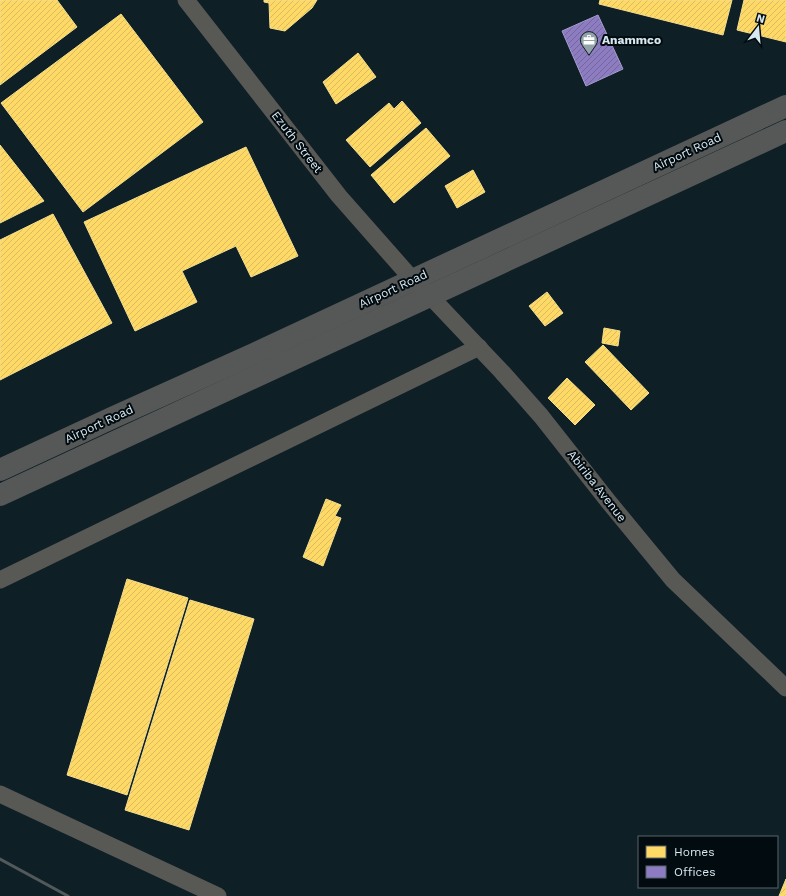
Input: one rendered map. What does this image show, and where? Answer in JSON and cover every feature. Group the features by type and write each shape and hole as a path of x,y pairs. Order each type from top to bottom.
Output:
{"main road":[{"name":"Airport Road","path":"0,470 256,353 786,106"},
{"name":"Airport Road","path":"0,494 786,131"}],"street":[{"name":"Ezuth Street","path":"186,0 339,196 413,280"},
{"name":"Abiriba Avenue","path":"413,280 479,347 541,416 673,580 786,688"},
{"path":"0,580 479,347"},
{"path":"0,794 218,896"}],"building: Homes":[{"path":"0,0 57,0 77,27 0,85"},
{"path":"264,0 317,0 312,8 285,31 270,28 269,3 264,2"},
{"path":"600,0 732,0 723,35 599,4"},
{"path":"744,0 786,0 786,42 737,30"},
{"path":"121,14 203,122 83,212 1,103"},
{"path":"358,53 376,77 336,104 323,82"},
{"path":"402,101 421,123 370,167 346,140 389,103 394,109"},
{"path":"426,128 450,156 394,203 371,175"},
{"path":"0,145 44,201 0,223"},
{"path":"246,147 298,256 251,277 236,246 182,271 197,302 135,331 84,222"},
{"path":"473,170 485,192 457,208 445,186"},
{"path":"53,214 112,323 0,380 0,240"},
{"path":"547,292 563,313 545,326 529,306"},
{"path":"604,328 620,331 618,346 602,343"},
{"path":"603,345 649,393 631,410 585,362"},
{"path":"567,378 595,405 575,425 548,398"},
{"path":"326,499 341,505 335,516 341,518 323,566 303,557"},
{"path":"127,579 188,598 127,795 67,775"},
{"path":"190,600 254,619 189,830 125,810"},
{"path":"786,879 786,896 779,896"}],"building: Offices":[{"path":"598,15 623,69 586,86 562,31"}],"railway":[{"path":"0,859 68,896"}],"place":[{"name":"Anammco","path":"589,55"}]}
